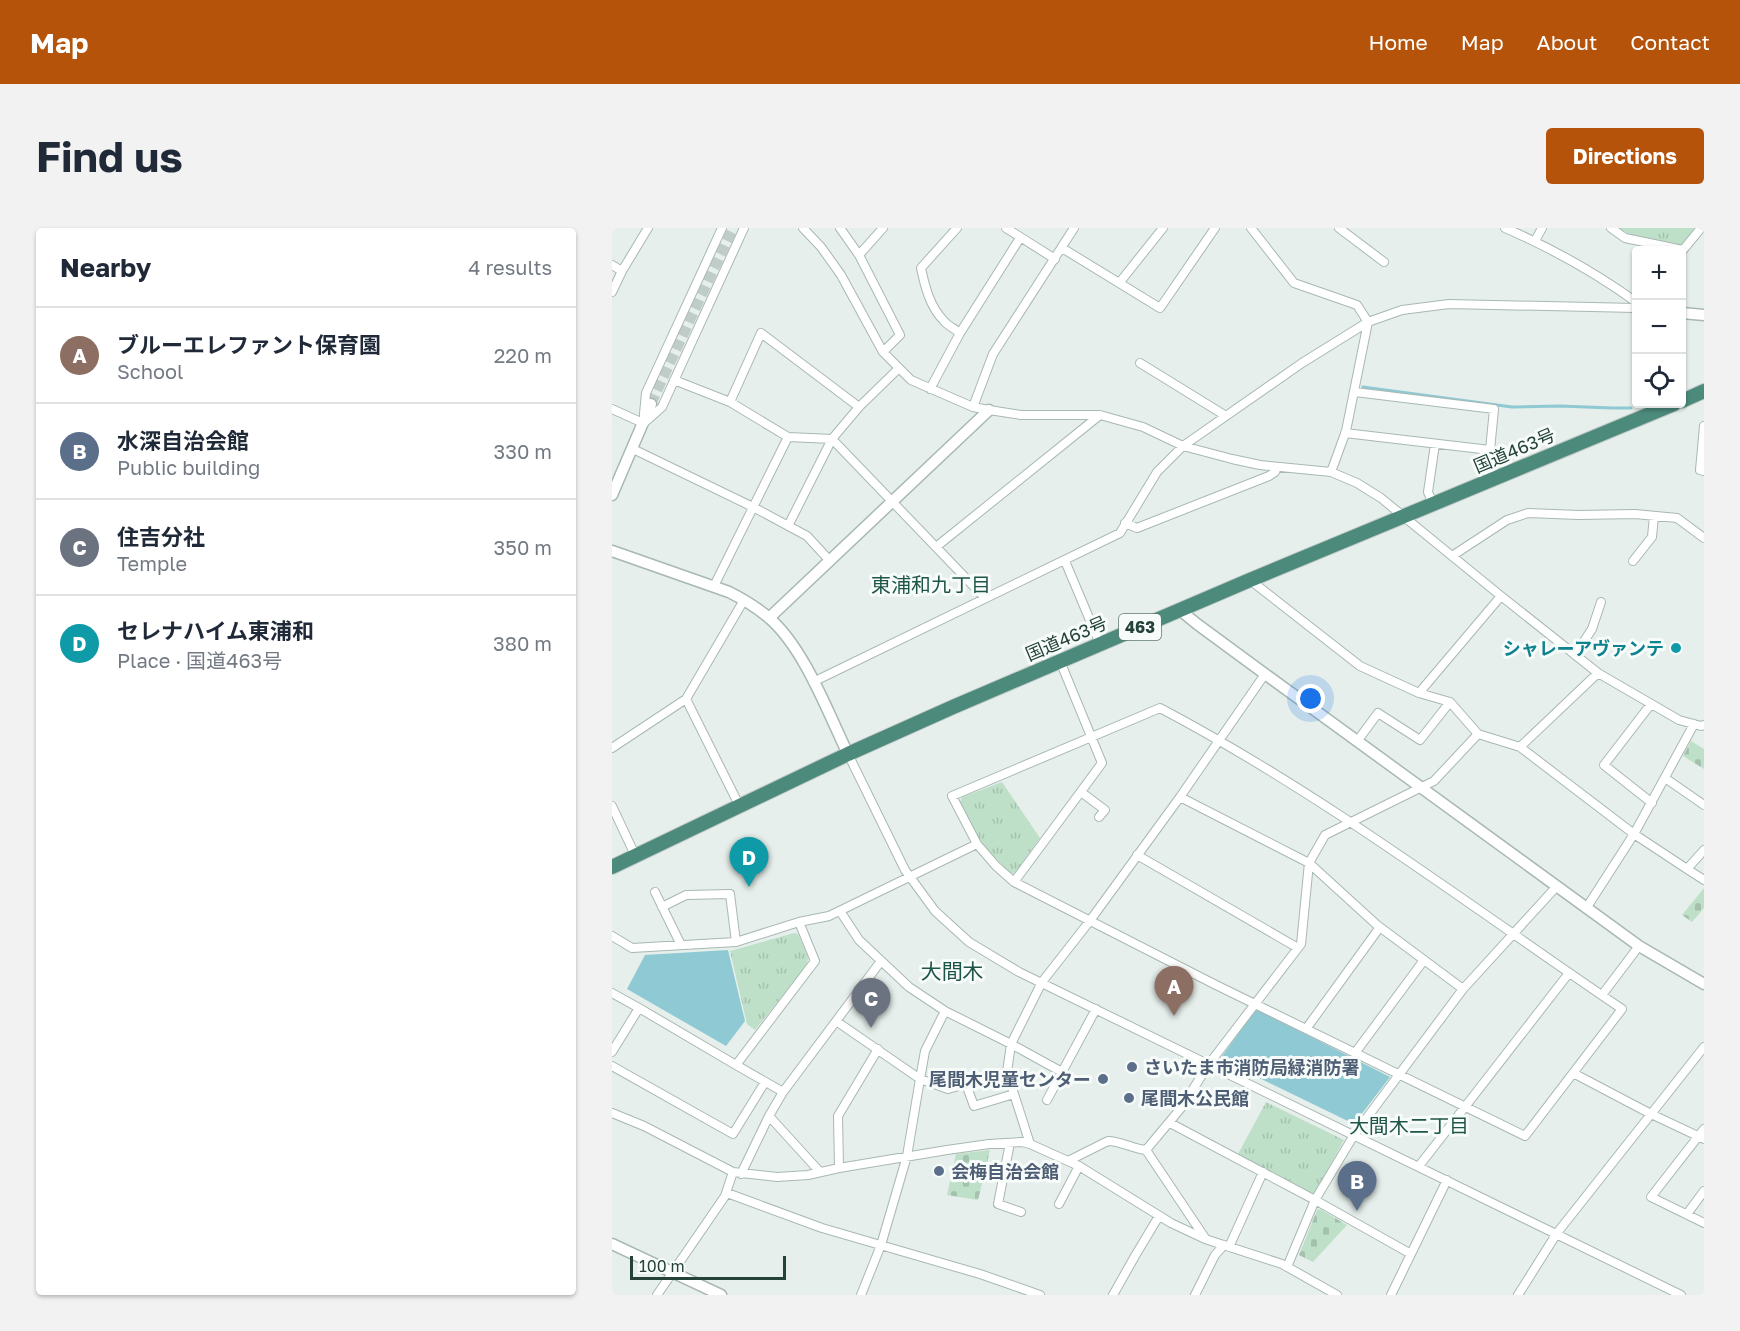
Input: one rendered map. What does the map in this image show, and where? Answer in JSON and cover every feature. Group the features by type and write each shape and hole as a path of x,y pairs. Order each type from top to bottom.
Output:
{"highway":[{"path":"1686,399 1704,391"},
{"name":"国道463号","path":"612,867 848,754 1060,661 1664,408"}],"street":[{"path":"612,292 648,228"},
{"path":"643,423 646,393 722,228"},
{"path":"643,423 662,407 744,228"},
{"path":"803,228 821,247 841,275 883,352 911,380 973,407 1021,415 1100,415 1143,427 1183,446 1232,459 1277,467 1331,472 1382,498 1598,673 1679,720 1704,725"},
{"path":"840,228 859,255 900,335 883,352"},
{"path":"859,255 884,228"},
{"path":"957,228 921,268 925,288 934,307 944,322 960,333"},
{"path":"1006,228 1055,259"},
{"path":"973,407 993,354 1074,228"},
{"path":"1120,282 1163,228"},
{"path":"1062,248 1160,308 1215,228"},
{"path":"1251,228 1294,283 1357,305 1368,322 1345,433 1331,472"},
{"path":"1339,228 1384,262"},
{"path":"1505,228 1535,241 1633,300"},
{"path":"1535,241 1542,228"},
{"path":"1611,228 1625,238 1683,250 1701,228"},
{"path":"930,389 960,333 1020,238"},
{"path":"612,265 622,271"},
{"path":"813,682 1120,533 1157,472 1183,446 1302,363 1368,322 1402,310 1449,304 1632,308"},
{"path":"1686,313 1704,315"},
{"path":"730,402 761,333 859,407"},
{"path":"1140,363 1226,416"},
{"path":"788,526 832,439 859,407 898,369"},
{"path":"674,380 730,402 788,437 832,439 986,598"},
{"path":"1355,392 1494,409 1487,482"},
{"path":"612,495 651,404"},
{"path":"612,409 643,423"},
{"path":"769,618 989,410"},
{"path":"936,547 1100,415"},
{"path":"1704,426 1700,470 1704,471"},
{"path":"1345,433 1490,450"},
{"path":"714,586 788,437"},
{"path":"1433,504 1428,492 1435,444"},
{"path":"633,449 807,536 830,561"},
{"path":"1125,524 1137,528 1269,476 1275,472 1277,467"},
{"path":"1452,556 1507,520 1528,513 1635,514 1677,518 1704,538"},
{"path":"1633,561 1652,537 1654,516"},
{"path":"612,550 714,586 744,600 769,618 794,647 813,682 909,877 935,911 969,942 1019,972 1681,1295"},
{"path":"1065,561 1100,644"},
{"path":"1250,580 1360,666 1419,693 1450,702 1478,734 1520,747 1634,834 1704,880"},
{"path":"1419,693 1501,596"},
{"path":"612,748 686,699 744,600"},
{"path":"1575,655 1592,629 1601,602"},
{"path":"1180,610 1639,946 1704,984"},
{"path":"1014,882 1102,763 1060,661"},
{"path":"1520,747 1598,673"},
{"path":"1030,1144 1008,1072 1011,1044 1042,982 1180,797 1265,674"},
{"path":"686,699 740,807"},
{"path":"1358,740 1378,713 1420,740 1450,702"},
{"path":"1651,704 1604,765 1652,803"},
{"path":"1160,708 1220,739 1350,822 1622,1009 1525,1136 1014,882 1002,873 977,844 952,796 1160,708"},
{"path":"1587,907 1634,834 1694,724"},
{"path":"1146,1150 1170,1123 1209,1064 1301,944 1309,863 1325,835 1434,780 1478,734"},
{"path":"1665,778 1704,805"},
{"path":"1081,792 1105,810 1099,817"},
{"path":"1180,797 1309,863 1380,927 1463,989"},
{"path":"612,806 635,855"},
{"path":"612,936 632,948 735,942 799,922 829,916 977,844"},
{"path":"1688,869 1704,850"},
{"path":"1137,855 1298,948"},
{"path":"1287,1267 1315,1200 1354,1135 1463,989 1557,886"},
{"path":"655,892 681,945"},
{"path":"662,906 686,895 730,894 735,942"},
{"path":"840,911 859,940 909,987 945,1011 1062,1072"},
{"path":"736,1065 815,961 799,922"},
{"path":"1306,1029 1380,927"},
{"path":"1602,995 1639,946"},
{"path":"1355,1053 1424,960"},
{"path":"657,1295 727,1193 783,1092 881,962"},
{"path":"1419,1166 1569,973"},
{"path":"612,993 783,1092"},
{"path":"612,1052 639,1008"},
{"path":"1047,1100 1096,1009"},
{"path":"861,1295 881,1245 907,1156 925,1051 945,1011"},
{"path":"836,1021 920,1079 948,1089 1008,1072"},
{"path":"1518,1295 1557,1233 1704,1047"},
{"path":"839,1168 838,1116 878,1049"},
{"path":"612,1066 733,1134 765,1082"},
{"path":"1573,1073 1651,1114 1702,1135 1651,1197 1704,1223"},
{"path":"966,1084 974,1106 1014,1094"},
{"path":"612,1113 644,1126 737,1173 785,1178 968,1147 1022,1142 1030,1144 1070,1160 1159,1216 1205,1239 1287,1267 1337,1295"},
{"path":"769,1116 820,1172"},
{"path":"1170,1123 1411,1254"},
{"path":"1070,1160 1108,1141 1146,1150"},
{"path":"1010,1143 998,1204 1021,1212"},
{"path":"1146,1150 1205,1239"},
{"path":"1059,1204 1079,1166"},
{"path":"1196,1295 1215,1255 1226,1246 1263,1172"},
{"path":"1391,1295 1447,1180"},
{"path":"1687,1215 1704,1191"},
{"path":"727,1193 822,1228 980,1274 1040,1295"},
{"path":"1113,1295 1159,1216"},
{"path":"612,1244 721,1295"}],"green space":[{"path":"1618,228 1695,228 1680,246 1634,236"},
{"path":"1691,741 1704,749 1704,769 1683,756"},
{"path":"1002,782 1040,838 1015,873 1011,874 976,835 960,802 962,797"},
{"path":"1704,888 1704,908 1692,922 1682,915"},
{"path":"794,933 798,934 808,957 807,965 755,1030 747,1024 730,951"},
{"path":"1266,1102 1344,1140 1315,1193 1311,1194 1238,1154"},
{"path":"990,1150 978,1200 947,1195 956,1154"},
{"path":"1320,1209 1347,1225 1313,1262 1299,1255 1317,1210"}],"water":[{"path":"728,950 745,1021 726,1046 627,989 645,955"},
{"path":"1256,1009 1390,1077 1354,1124 1220,1059"}],"waterway":[{"path":"1363,387 1512,407 1631,408"}],"tunnel":[{"path":"651,404 733,228"}],"place":[{"name":"シャレーアヴァンテ","path":"1676,648"},
{"name":"セレナハイム東浦和","path":"749,887"},
{"name":"ブルーエレファント保育園","path":"1174,1016"},
{"name":"住吉分社","path":"871,1028"},
{"name":"さいたま市消防局緑消防署","path":"1132,1067"},
{"name":"尾間木児童センター","path":"1103,1079"},
{"name":"尾間木公民館","path":"1129,1098"},
{"name":"会梅自治会館","path":"939,1171"},
{"name":"水深自治会館","path":"1357,1211"}],"district":[{"name":"東浦和九丁目","path":"931,584"},
{"name":"大間木","path":"952,971"},
{"name":"大間木二丁目","path":"1409,1125"}]}
